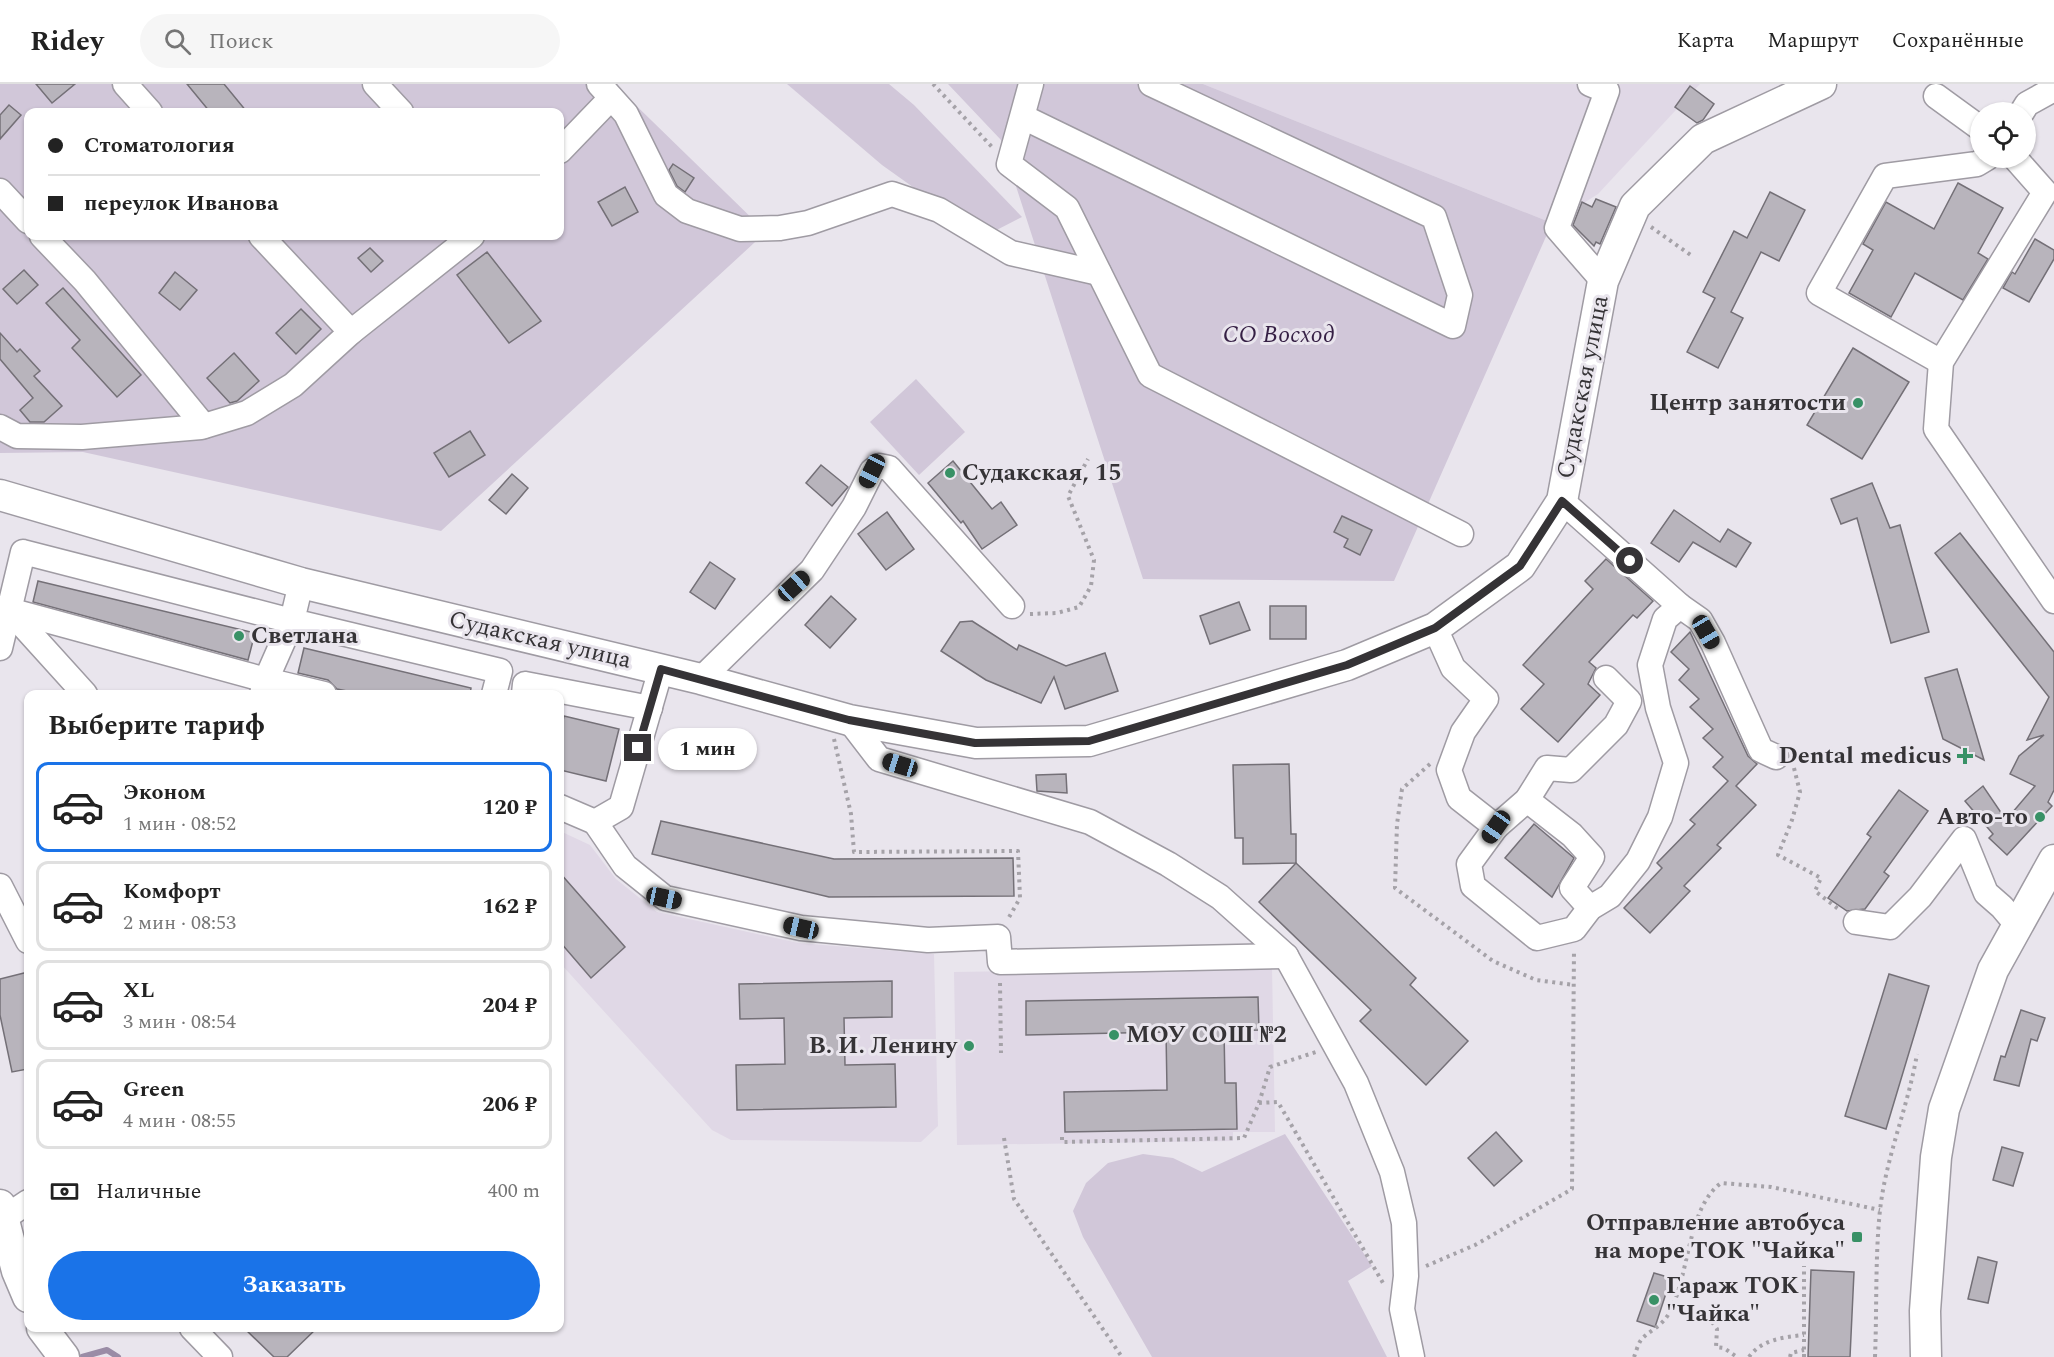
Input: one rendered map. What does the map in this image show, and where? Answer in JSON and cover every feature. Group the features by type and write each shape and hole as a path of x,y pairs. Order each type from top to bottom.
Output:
{"main road":[{"name":"Судакская улица","path":"0,495 301,583 701,679 839,718 975,743 1089,741 1347,665 1435,628 1520,566 1562,501 1603,280 1635,206 1703,139 1786,91 1821,84"},
{"path":"1926,1357 1925,1311 1936,1157 1944,1109 1993,970 2054,860"},
{"path":"11,1209 17,1271 24,1288"},
{"path":"45,1332 64,1357"}],"street":[{"path":"125,84 146,108"},
{"path":"375,84 397,108"},
{"path":"1031,84 1009,165 1067,208 1150,375 1461,534"},
{"path":"1023,117 1454,326 1460,295 1434,217 1151,84"},
{"path":"1590,84 1606,92 1557,228 1603,280"},
{"path":"2031,102 2054,89"},
{"path":"564,146 605,91 626,114 666,195 687,211 740,229 780,228 808,222 892,194 939,210 1011,253 1099,273"},
{"path":"1936,96 1970,121"},
{"path":"1941,362 1819,293 1885,176 1970,166"},
{"path":"2024,168 2049,194 1941,362 1936,429 2054,601"},
{"path":"0,191 24,217"},
{"path":"46,240 85,281 204,426"},
{"path":"265,240 351,332"},
{"path":"0,427 17,436 82,437 204,426 247,413 293,385 351,332 467,240"},
{"path":"701,679 812,570 854,507 872,471 879,466 890,468 1012,606"},
{"path":"1562,501 1680,606 1700,620 1713,643 1761,750 1776,757"},
{"path":"0,648 23,552 292,621 500,671 495,690"},
{"path":"264,687 292,621 301,583"},
{"path":"1606,678 1629,701 1616,725 1571,770 1547,768 1527,800 1496,827 1469,864 1473,886 1536,938 1574,929 1590,908 1610,896 1638,861 1663,806 1676,763 1658,708 1650,665 1665,619 1680,606"},
{"path":"9,609 264,687 290,690"},
{"path":"9,609 81,690"},
{"path":"1435,628 1453,668 1486,699 1464,732 1449,770 1459,798 1496,827"},
{"path":"595,822 621,807 661,669"},
{"path":"524,690 525,684 556,690"},
{"path":"564,691 650,708"},
{"path":"839,718 879,759 1090,822 1220,897 1287,956 1336,1043 1367,1105 1392,1172 1404,1223 1406,1276 1402,1310 1412,1357"},
{"path":"1527,800 1572,836 1592,857 1572,888 1590,908"},
{"path":"564,809 595,822 625,866 664,898 801,928 928,940 998,937 1000,962 1287,956"},
{"path":"1856,921 1890,927 1920,897 1964,839 1986,893 2002,906 2018,926"},
{"path":"0,886 24,933"},
{"path":"196,1332 220,1357"}],"path":[{"path":"933,84 1009,165"},
{"path":"1627,225 1642,220 1692,256"},
{"path":"1012,606 1022,614 1057,613 1080,607 1091,586 1094,560 1068,496 1088,459"},
{"path":"839,718 854,852 1018,851 1020,898 998,937"},
{"path":"1776,757 1793,765 1800,792 1778,855 1821,878 1815,891 1856,921"},
{"path":"1406,1276 1475,1245 1572,1189 1574,929"},
{"path":"1000,962 1001,1053"},
{"path":"1062,1137 1062,1142 1244,1138 1259,1103 1270,1067 1336,1043"},
{"path":"1875,1357 1880,1210 1895,1137 1912,1084 1917,1054"},
{"path":"1259,1103 1278,1102 1380,1273 1389,1300 1402,1310"},
{"path":"1004,1138 1014,1199 1122,1357"},
{"path":"1634,1357 1641,1339 1657,1330 1668,1315 1709,1191 1721,1183 1771,1187 1880,1210"},
{"path":"1803,1357 1804,1266"},
{"path":"1712,1322 1717,1329 1716,1347 1724,1348 1737,1357"},
{"path":"1749,1357 1759,1347 1773,1340 1803,1335"},
{"path":"1790,1357 1791,1353 1803,1350"}],"shaded area":[{"path":"1203,84 1700,84 1598,194 1552,223"},
{"path":"564,833 590,845 616,879 657,912 798,943 934,954 938,1126 921,1142 731,1140 712,1130 564,967"},
{"name":"МОУ СОШ №2","path":"1272,967 1275,1132 1233,1132 1233,1141 957,1145 954,972"}],"green space":[{"path":"0,84 614,84 766,232 441,531 83,452 0,453"},
{"path":"787,84 889,84 914,105 1022,217 983,237 882,165"},
{"name":"СО Восход","path":"948,84 1203,84 1552,223 1394,581 1143,579 1001,140"},
{"path":"916,379 965,432 919,475 870,422"},
{"path":"1285,1134 1372,1266 1348,1281 1387,1357 1152,1357 1083,1237 1073,1211 1086,1183 1108,1163 1143,1154 1173,1158 1202,1172"}],"building":[{"path":"36,84 75,84 52,103"},
{"path":"187,84 224,84 244,108 207,108"},
{"path":"1690,86 1714,104 1703,120 1697,123 1675,107"},
{"path":"9,105 21,115 0,139 0,115"},
{"path":"673,164 694,178 685,192 677,186 669,170"},
{"path":"1958,183 2003,208 1978,253 1988,259 1963,300 1915,273 1891,317 1849,293 1873,250 1863,244 1886,202 1934,229"},
{"path":"625,187 638,212 612,226 598,202"},
{"path":"1770,192 1805,210 1779,261 1761,252 1731,312 1743,318 1718,368 1687,352 1715,298 1703,292 1734,231 1747,238"},
{"path":"1596,199 1616,207 1600,244 1596,242 1594,246 1573,225 1582,202 1592,207"},
{"path":"2035,239 2054,250 2054,259 2029,302 2003,288 2012,272 2015,274"},
{"path":"370,248 383,261 371,272 358,258"},
{"path":"487,252 541,321 509,343 457,275"},
{"path":"24,270 38,285 17,304 3,289"},
{"path":"175,272 197,290 180,310 159,293"},
{"path":"63,288 141,375 117,397 72,348 80,340 46,303"},
{"path":"301,309 321,329 296,354 276,333"},
{"path":"0,333 17,352 20,349 40,371 34,376 62,406 44,422 30,422 20,410 33,398 0,359"},
{"name":"Центр занятости","path":"1853,348 1909,382 1862,459 1807,425"},
{"path":"234,353 259,381 237,401 230,403 207,378"},
{"path":"470,431 485,455 449,477 434,453"},
{"path":"953,461 992,509 1001,502 1017,525 982,549 963,521 961,523 928,483"},
{"path":"821,465 848,487 832,506 806,483"},
{"path":"512,474 528,488 506,514 489,500"},
{"path":"1872,483 1890,528 1900,525 1929,632 1891,643 1857,518 1841,524 1831,499"},
{"path":"1674,510 1720,542 1728,529 1751,543 1736,567 1693,542 1679,562 1651,543"},
{"path":"887,512 914,549 886,570 858,534"},
{"path":"1342,516 1372,530 1360,555 1344,547 1348,539 1334,532"},
{"path":"1960,533 2054,652 2054,790 2048,802 2052,806 2007,855 1989,838 1993,834 1965,801 1983,786 2006,820 2035,786 2010,774 2019,756 2044,735 2027,740 2049,697 1935,553"},
{"path":"1606,559 1653,601 1637,618 1633,615 1589,662 1596,668 1588,684 1600,695 1558,742 1521,709 1544,684 1523,665 1593,589 1585,581"},
{"path":"710,562 735,579 715,609 690,592"},
{"path":"38,581 255,633 248,660 33,602"},
{"path":"831,596 856,619 830,648 805,625"},
{"path":"1239,602 1250,630 1210,644 1200,616"},
{"path":"1270,606 1306,606 1306,639 1270,639"},
{"path":"972,621 1017,650 1019,645 1066,666 1105,653 1118,691 1065,709 1054,677 1041,703 986,680 941,651 960,622"},
{"path":"1690,632 1748,756 1757,764 1736,786 1756,805 1717,845 1721,848 1684,886 1690,891 1650,933 1624,908 1662,868 1657,863 1695,824 1690,820 1728,781 1713,767 1723,757 1703,738 1713,729 1690,707 1699,699 1679,680 1689,669 1671,652"},
{"path":"304,648 471,688 471,690 342,690 337,689 328,680 298,673"},
{"path":"1957,669 1984,760 1943,739 1925,678"},
{"path":"564,716 619,729 606,781 564,771"},
{"path":"1289,764 1291,834 1296,834 1296,863 1243,864 1243,838 1235,838 1233,765"},
{"path":"1066,774 1067,793 1037,791 1036,775"},
{"path":"1899,790 1928,811 1884,872 1889,876 1865,909 1847,911 1828,898 1871,837 1867,834"},
{"path":"661,821 834,859 1013,858 1014,896 829,897 652,854"},
{"path":"1534,824 1574,858 1552,897 1505,858"},
{"path":"1296,863 1416,978 1410,985 1468,1041 1426,1085 1360,1021 1371,1010 1259,902"},
{"path":"564,878 625,947 591,978 564,947"},
{"path":"24,973 24,1070 12,1072 0,1015 0,979"},
{"path":"1889,974 1929,986 1886,1129 1845,1116"},
{"path":"892,981 892,1017 844,1018 845,1065 895,1064 896,1107 737,1110 736,1065 785,1064 784,1018 740,1019 739,984"},
{"path":"1258,997 1259,1030 1224,1031 1225,1083 1236,1083 1237,1129 1065,1132 1064,1092 1167,1090 1166,1032 1026,1035 1026,1001"},
{"path":"2021,1010 2045,1018 2037,1041 2031,1039 2019,1086 1994,1080 2001,1056 2005,1057"},
{"path":"1496,1132 1522,1161 1494,1186 1468,1158"},
{"path":"2002,1147 2023,1153 2013,1186 1993,1180"},
{"path":"1978,1257 1997,1262 1988,1303 1968,1299"},
{"path":"1811,1270 1854,1272 1850,1357 1808,1357"},
{"name":"Гараж ТОК \"Чайка\"","path":"1654,1273 1671,1278 1655,1327 1637,1321"},
{"path":"248,1332 313,1332 287,1357 274,1357"}],"waterway":[{"path":"82,1357 107,1350 118,1357"}],"place":[{"name":"Центр занятости","path":"1858,403"},
{"name":"Судакская, 15","path":"950,473"},
{"name":"Светлана","path":"239,636"},
{"name":"Dental medicus","path":"1965,756"},
{"name":"Авто-то","path":"2040,817"},
{"name":"МОУ СОШ №2","path":"1114,1035"},
{"name":"В. И. Ленину","path":"969,1046"},
{"name":"Отправление автобуса на море ТОК \"Чайка\"","path":"1857,1237"},
{"name":"Гараж ТОК \"Чайка\"","path":"1654,1300"}],"route":[{"path":"638,748 661,669 849,720 975,743 1089,741 1347,665 1435,628 1520,566 1562,501 1630,561"}]}
